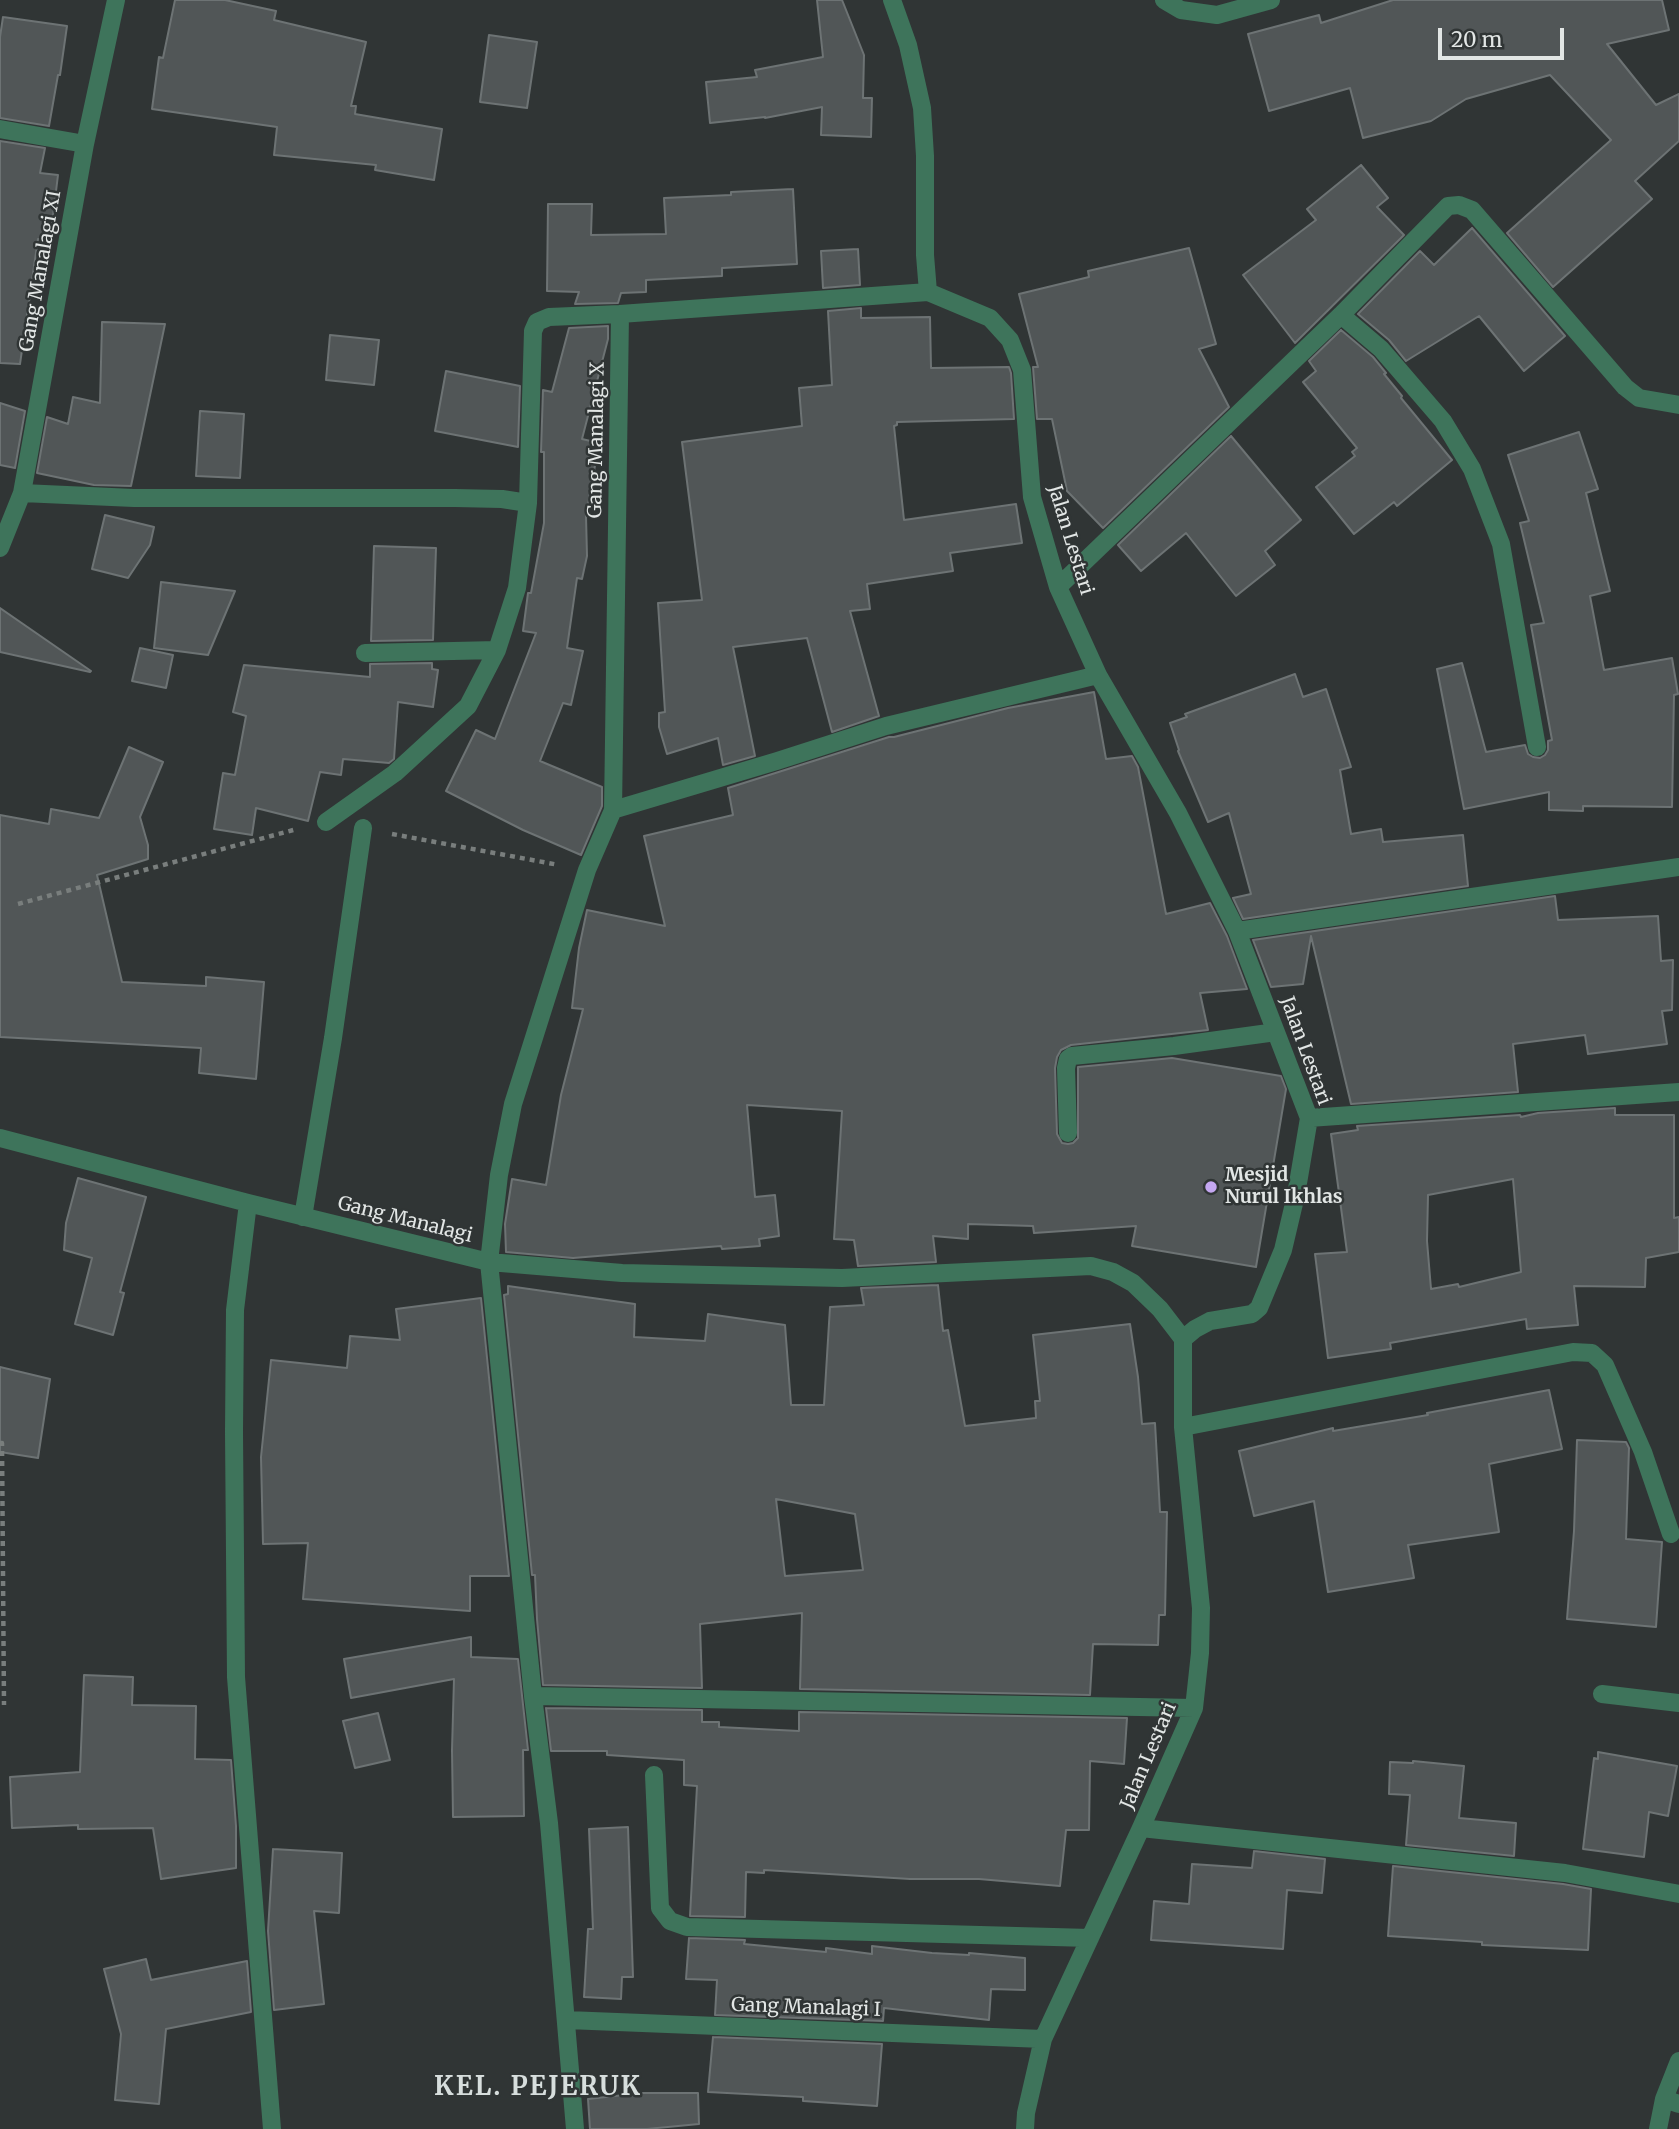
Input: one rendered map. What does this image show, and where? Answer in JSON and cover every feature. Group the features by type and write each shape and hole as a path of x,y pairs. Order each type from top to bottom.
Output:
{"street":[{"name":"Gang Manalagi XI","path":"0,548 22,493 85,144 117,0"},
{"path":"326,822 395,772 468,706 497,650 517,589 528,503 533,331 537,322 548,317 928,292 922,108 908,45 892,0"},
{"path":"1164,0 1181,10 1217,15 1271,0"},
{"path":"0,129 85,144"},
{"path":"1058,587 1340,315 1448,206 1459,205 1472,210 1625,387 1639,398 1679,405"},
{"name":"Jalan Lestari","path":"928,292 990,318 1010,340 1022,370 1032,497 1058,587 1098,675 1178,813 1237,931 1309,1118 1296,1195 1283,1250 1259,1308 1252,1314 1210,1321 1183,1339 1183,1427 1201,1608 1200,1653 1194,1708 1043,2039 1026,2113 1026,2129"},
{"name":"Gang Manalagi X","path":"587,870 613,810 620,314"},
{"path":"1340,315 1381,349 1426,400 1443,421 1472,469 1501,544 1537,747"},
{"path":"22,493 134,498 455,498 502,499 528,503"},
{"path":"365,653 497,650"},
{"path":"613,810 886,726 1098,675"},
{"path":"303,1216 333,1038 363,828"},
{"path":"1237,931 1679,867"},
{"name":"Gang Manalagi","path":"0,1138 247,1203 489,1262 499,1175 513,1104 587,870"},
{"path":"1068,1133 1066,1068 1072,1055 1174,1046 1276,1032"},
{"path":"1309,1118 1679,1092"},
{"path":"247,1203 235,1310 236,1677 272,2129"},
{"path":"575,2129 549,1823 533,1696 489,1262 622,1273 842,1278 1091,1266 1113,1272 1133,1283 1160,1309 1183,1339"},
{"path":"1183,1427 1573,1352 1592,1353 1605,1365 1643,1452 1671,1534"},
{"path":"1602,1694 1679,1703"},
{"path":"533,1696 1194,1708"},
{"path":"654,1775 660,1909 670,1921 687,1927 1090,1938"},
{"path":"1141,1828 1565,1873 1679,1894"},
{"name":"Gang Manalagi I","path":"566,2020 1043,2039"},
{"path":"1658,2129 1671,2102 1679,2060"}],"path":[{"path":"18,904 326,822"},
{"path":"363,828 587,870"},
{"path":"0,1443 4,1705"}],"building":[{"path":"175,0 225,0 276,11 274,20 366,42 351,106 356,106 355,114 442,129 434,180 375,170 376,165 274,155 277,127 152,109 159,57 163,58"},
{"path":"817,0 842,0 864,55 863,98 872,98 871,137 821,135 822,107 765,118 710,123 706,82 757,77 755,70 823,57"},
{"path":"1393,0 1662,0 1669,30 1607,44 1656,105 1679,94 1679,141 1635,181 1652,199 1553,287 1507,233 1611,140 1550,75 1466,99 1431,121 1363,138 1350,88 1269,111 1248,34 1319,15 1321,23"},
{"path":"3,17 67,26 49,126 0,118 0,37"},
{"path":"489,35 537,42 527,108 480,102"},
{"path":"0,141 45,148 40,173 58,175 50,240 38,239 20,364 0,363"},
{"path":"1361,165 1388,198 1377,207 1404,235 1295,343 1243,275 1316,220 1307,209"},
{"path":"793,189 797,264 722,268 722,276 646,280 646,292 621,293 618,303 575,304 579,292 547,291 548,204 592,204 591,235 666,234 664,198"},
{"path":"1472,228 1565,336 1524,371 1479,316 1406,361 1389,340 1358,314 1420,251 1434,265"},
{"path":"1189,248 1216,344 1199,349 1229,407 1103,528 1067,491 1052,419 1037,419 1033,367 1038,367 1019,294 1089,277 1088,271"},
{"path":"858,249 860,285 823,288 821,251"},
{"path":"861,308 861,318 930,317 931,368 1009,367 1014,419 897,422 894,426 904,520 1016,504 1022,543 950,553 953,571 867,584 870,609 850,611 879,716 832,732 807,638 733,647 755,756 723,765 718,738 667,754 659,727 659,713 665,712 658,603 702,600 682,442 802,426 799,388 832,385 828,311"},
{"path":"102,322 165,324 131,486 94,485 37,473 47,417 68,424 73,397 100,403"},
{"path":"608,326 608,339 582,439 599,443 586,516 587,556 582,579 577,578 567,648 583,651 571,705 563,703 540,761 602,787 602,806 581,855 523,830 446,791 476,730 495,739 536,633 523,631 528,593 531,593 544,523 544,452 541,452 543,390 552,392 569,328"},
{"path":"1341,330 1373,357 1401,398 1452,460 1397,506 1394,502 1354,534 1316,487 1355,456 1352,452 1357,448 1303,382 1316,371 1309,361"},
{"path":"330,335 379,340 374,385 326,380"},
{"path":"446,371 520,386 518,447 435,431"},
{"path":"0,403 25,411 15,468 0,465"},
{"path":"200,411 244,414 240,478 196,476"},
{"path":"1579,432 1598,489 1586,493 1610,591 1590,596 1604,670 1672,658 1678,694 1674,695 1672,807 1583,806 1583,811 1549,810 1549,792 1464,809 1437,669 1462,663 1486,752 1525,745 1528,754 1533,757 1540,758 1545,755 1548,741 1552,740 1531,625 1544,623 1520,523 1529,521 1508,455"},
{"path":"1231,436 1301,520 1265,551 1275,565 1236,596 1186,533 1141,571 1118,545"},
{"path":"105,515 154,527 150,545 128,578 92,569"},
{"path":"374,546 436,548 433,640 371,641"},
{"path":"161,582 235,591 208,655 154,648"},
{"path":"0,608 91,671 0,652"},
{"path":"140,648 173,655 166,688 132,681"},
{"path":"432,663 432,669 438,670 433,707 398,702 394,759 389,763 343,759 341,775 320,772 308,821 256,808 252,835 214,829 223,773 235,775 246,716 233,712 244,665 370,677 370,664"},
{"path":"1295,674 1303,697 1326,689 1351,767 1340,770 1351,834 1381,829 1383,842 1463,835 1468,886 1243,919 1233,898 1251,894 1229,813 1208,822 1178,751 1170,723 1187,717 1185,714"},
{"path":"1094,692 1106,759 1132,756 1138,767 1166,914 1210,903 1227,936 1247,989 1200,993 1208,1030 1071,1045 1061,1050 1055,1068 1057,1134 1062,1143 1073,1143 1078,1138 1078,1067 1172,1058 1281,1076 1286,1089 1256,1267 1132,1246 1136,1226 1034,1233 1033,1226 968,1224 968,1239 933,1236 936,1262 858,1266 854,1240 834,1239 842,1111 747,1105 755,1197 775,1195 779,1236 759,1239 760,1246 722,1249 721,1246 573,1258 506,1252 505,1224 512,1179 546,1185 561,1095 583,1009 572,1008 579,948 587,910 665,926 644,836 733,815 728,788 889,737 1008,708"},
{"path":"129,747 163,762 140,817 148,845 148,859 97,875 122,982 206,986 206,977 264,982 256,1079 199,1073 201,1048 0,1037 0,815 49,824 51,809 99,818"},
{"path":"1555,896 1558,920 1658,916 1661,961 1673,960 1672,1010 1662,1011 1667,1044 1588,1054 1585,1035 1513,1044 1518,1092 1351,1104 1311,936 1303,984 1271,987 1253,940"},
{"path":"1615,1108 1615,1115 1674,1115 1674,1218 1679,1217 1679,1252 1646,1258 1645,1287 1574,1286 1578,1325 1527,1329 1526,1319 1390,1343 1391,1349 1328,1358 1315,1254 1347,1252 1331,1134 1358,1130 1357,1126 1521,1117 1538,1113","holes":["1513,1179 1521,1272 1459,1287 1458,1284 1431,1289 1427,1241 1428,1195"]},
{"path":"78,1178 146,1197 120,1292 124,1293 113,1335 75,1324 92,1258 64,1250 66,1223"},
{"path":"938,1285 943,1331 948,1330 965,1426 1036,1418 1035,1401 1040,1401 1033,1335 1130,1324 1142,1424 1155,1423 1160,1512 1167,1512 1165,1615 1159,1615 1158,1645 1093,1644 1090,1695 800,1689 802,1613 700,1624 702,1688 543,1685 535,1575 532,1575 504,1295 508,1294 508,1286 635,1304 634,1337 705,1341 708,1314 785,1325 791,1405 824,1405 830,1307 864,1305 861,1288","holes":["776,1499 855,1514 863,1570 785,1576"]},
{"path":"481,1298 509,1576 470,1576 470,1611 303,1599 308,1543 263,1544 261,1457 271,1360 347,1368 350,1336 400,1340 396,1309"},
{"path":"0,1367 50,1379 38,1458 0,1452"},
{"path":"1549,1390 1562,1449 1489,1464 1499,1532 1408,1545 1414,1578 1328,1592 1314,1501 1254,1516 1239,1451 1333,1428 1333,1431 1428,1415 1427,1413"},
{"path":"1577,1440 1626,1442 1629,1448 1626,1539 1662,1542 1656,1627 1567,1619"},
{"path":"471,1637 471,1657 518,1659 528,1750 523,1750 524,1816 453,1817 454,1679 351,1698 344,1659"},
{"path":"84,1675 133,1677 132,1705 196,1706 195,1759 231,1760 236,1868 161,1879 153,1828 78,1829 78,1825 12,1828 10,1777 80,1772"},
{"path":"546,1708 702,1710 702,1722 719,1722 719,1727 799,1731 799,1712 1127,1718 1124,1764 1090,1761 1089,1830 1066,1830 1060,1886 979,1879 910,1879 764,1870 764,1873 746,1872 745,1917 690,1916 697,1786 684,1785 684,1760 607,1755 607,1751 551,1751"},
{"path":"378,1713 390,1760 355,1768 343,1721"},
{"path":"1598,1752 1677,1766 1668,1816 1649,1812 1644,1857 1583,1849 1594,1758 1598,1759"},
{"path":"1413,1761 1464,1766 1459,1818 1516,1823 1514,1856 1406,1845 1410,1795 1389,1794 1390,1762"},
{"path":"628,1827 633,1977 622,1977 621,1999 584,1997 588,1929 593,1929 589,1829"},
{"path":"273,1849 342,1853 339,1913 314,1911 324,2004 274,2010 268,1931"},
{"path":"1254,1851 1325,1859 1322,1893 1287,1890 1283,1949 1151,1940 1154,1901 1189,1904 1192,1864 1252,1868"},
{"path":"1393,1866 1591,1889 1588,1950 1482,1945 1482,1942 1388,1936"},
{"path":"689,1938 745,1940 744,1944 826,1952 826,1948 872,1954 872,1946 932,1953 1025,1958 1025,1990 991,1989 989,2020 884,2008 883,2021 715,2015 717,1980 686,1979"},
{"path":"146,1959 151,1980 247,1961 251,2012 166,2029 159,2104 115,2100 121,2034 104,1969"},
{"path":"713,2037 882,2044 877,2106 803,2101 803,2097 708,2092"},
{"path":"642,2093 698,2093 699,2124 647,2129 590,2129 588,2099"}],"place":[{"name":"Mesjid Nurul Ikhlas","path":"1211,1187"}],"district":[{"name":"KEL. PEJERUK","path":"538,2088"}]}
